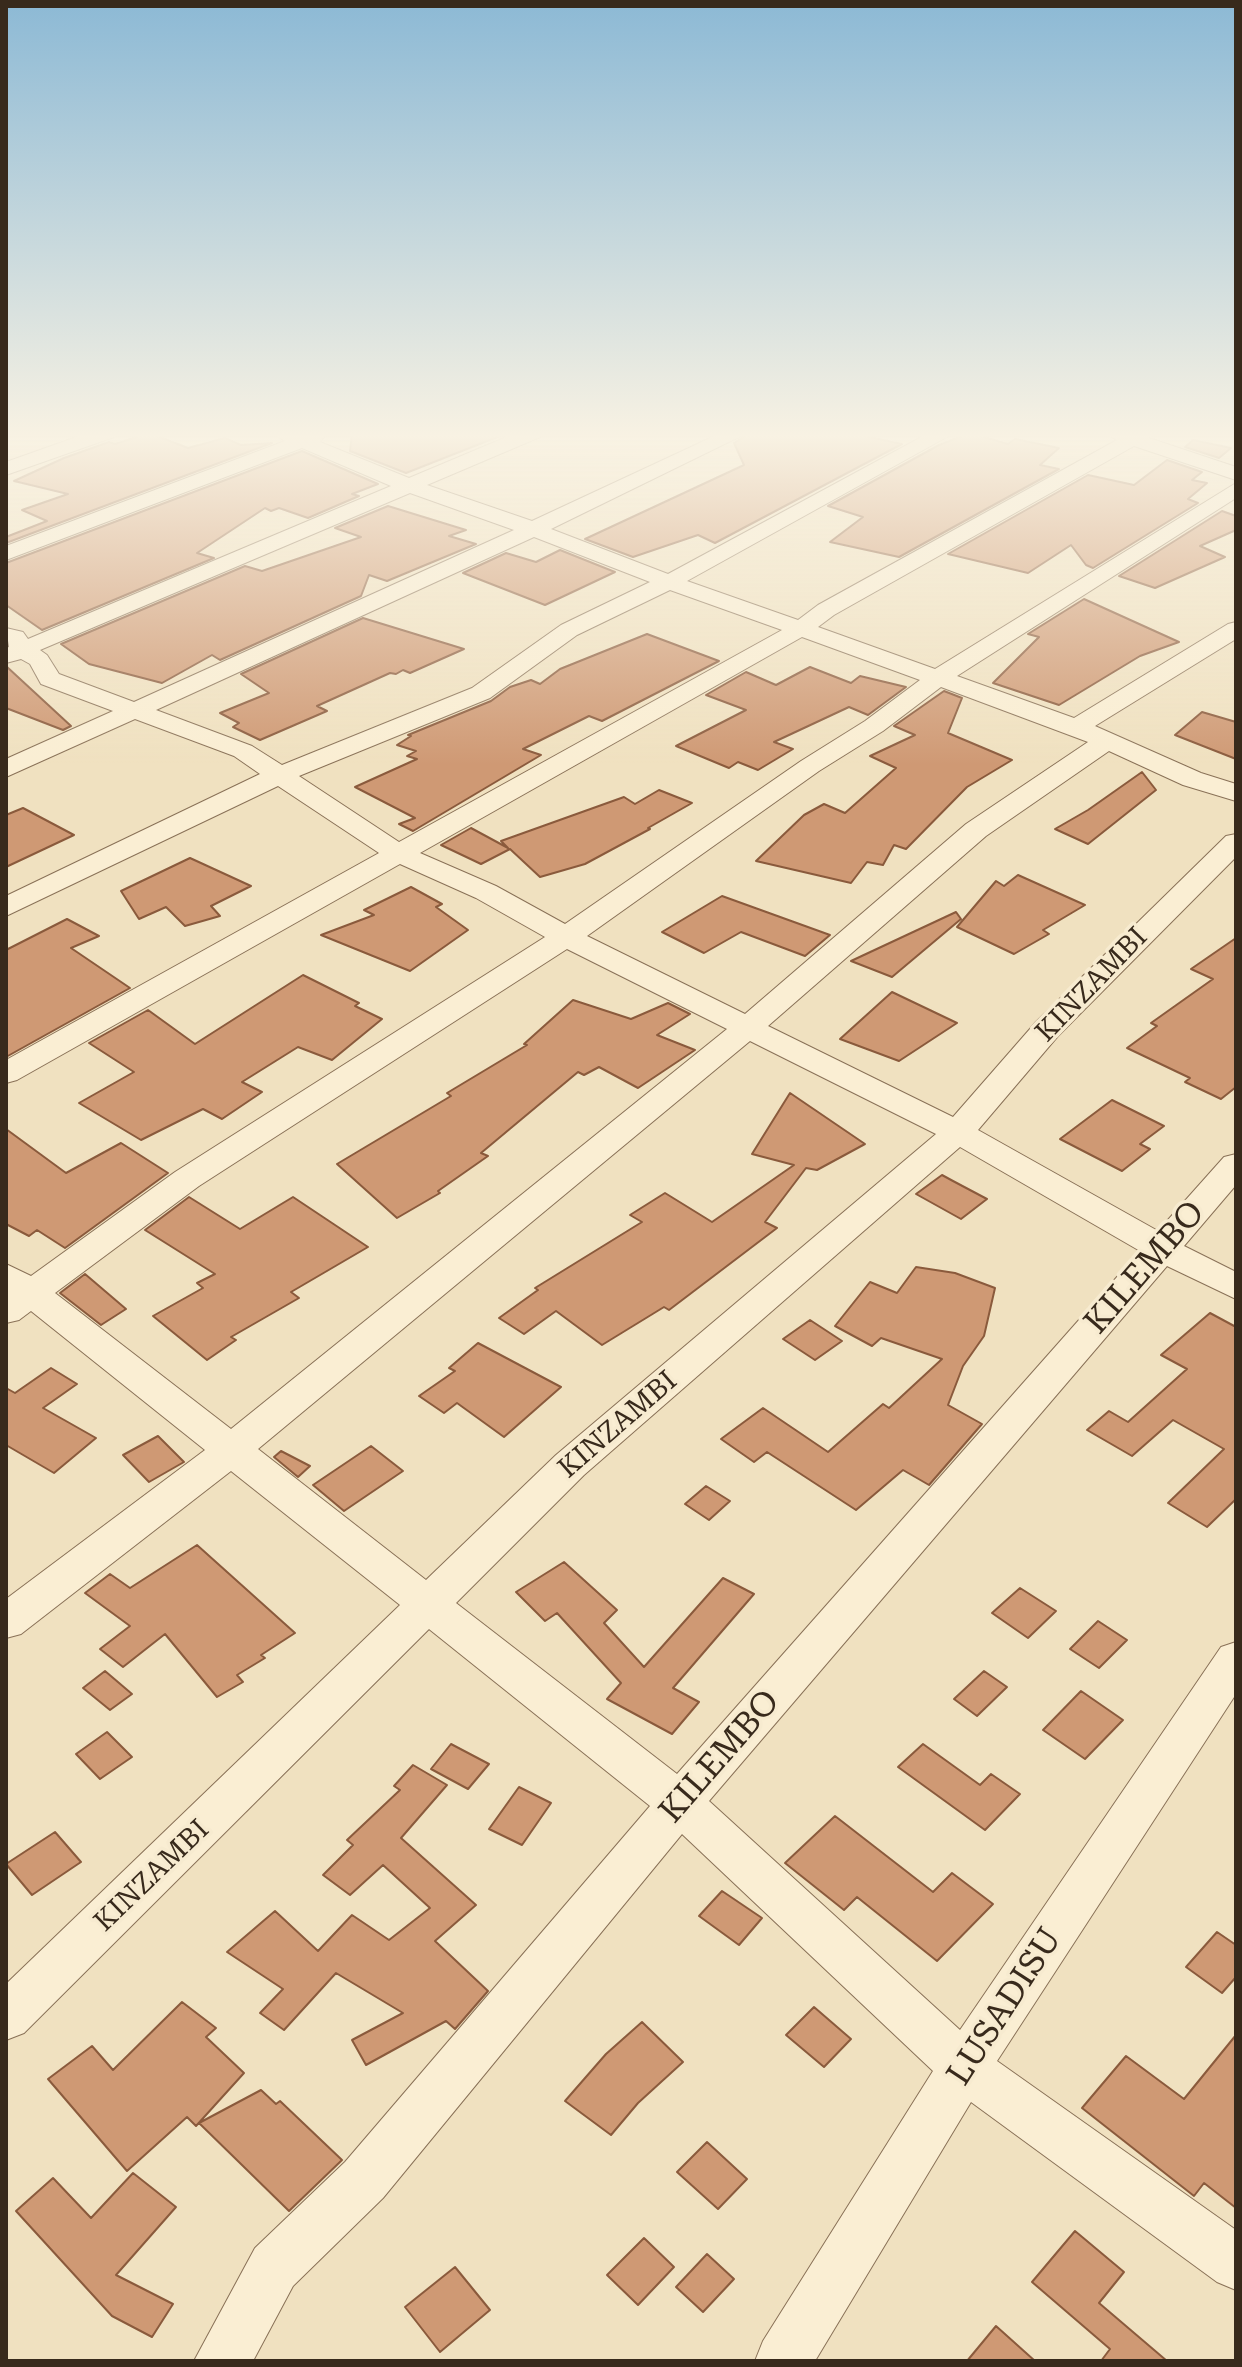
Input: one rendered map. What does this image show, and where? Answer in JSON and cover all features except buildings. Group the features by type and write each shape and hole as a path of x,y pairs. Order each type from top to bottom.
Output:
{"street":[{"path":"6,553 30,543"},
{"path":"12,647 268,543"},
{"path":"6,769 502,543"},
{"path":"570,543 669,582 939,677 1091,735 1192,779 1236,793"},
{"path":"6,907 277,776 481,693 569,630 740,543"},
{"path":"6,1073 802,628 826,610 942,543"},
{"path":"1150,543 939,677 874,726 810,766 566,937 187,1179 15,1293 230,1451 680,1803 964,2067 1236,2263"},
{"path":"6,1622 230,1451 747,1028 1091,735 1236,629"},
{"path":"12,647 39,660 50,679 243,751 398,853 486,892 566,937 958,1132 1161,1248 1236,1287"},
{"name":"KINZAMBI","path":"6,2017 570,1465 958,1132 1047,1029 1236,842"},
{"name":"KILEMBO","path":"222,2361 274,2267 364,2180 680,1803 1236,1164"},
{"name":"LUSADISU","path":"783,2361 964,2067 1236,1659"}]}
